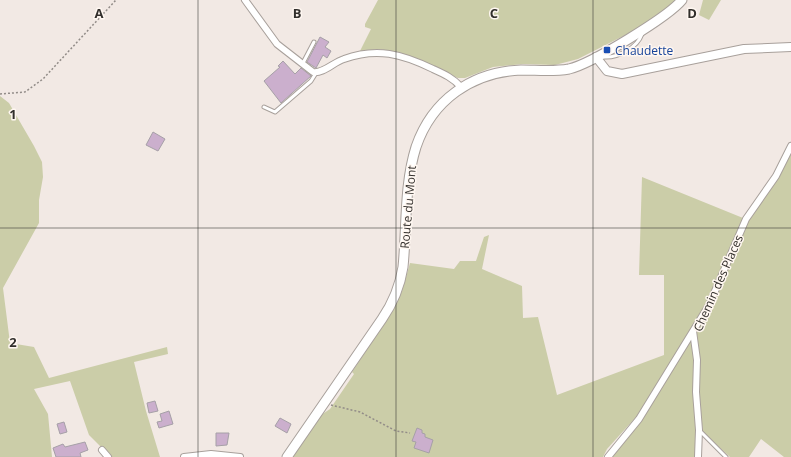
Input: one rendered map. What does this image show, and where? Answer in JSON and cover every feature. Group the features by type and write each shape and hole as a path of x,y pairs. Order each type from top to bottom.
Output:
{"main road":[{"name":"Route du Mont","path":"287,457 393,301 403,267 410,172 416,149 423,131 435,112 460,87 478,78 494,73 520,70 563,70 579,66 641,30 672,10 682,0"}],"street":[{"path":"245,0 277,44 302,65 316,73 346,58 372,53 389,53 401,55 443,73 453,79 460,87"},
{"path":"596,57 607,71 622,74 739,50 791,47"},
{"name":"Chemin des Places","path":"698,457 699,430 696,392 697,360 693,331 709,305 746,219 776,176 791,146"},
{"path":"608,457 639,419 693,331"},
{"path":"102,450 108,457"},
{"path":"184,457 212,454 240,457"}],"lane":[{"path":"302,65 314,42"},
{"path":"264,107 275,112 311,81 316,73"},
{"path":"699,430 726,457"}],"path":[{"path":"0,94 25,92 43,79 116,0"},
{"path":"326,401 360,412 396,431 410,433"}],"green space":[{"path":"378,0 679,0 639,28 578,59 555,65 523,64 493,67 465,78 458,78 398,52 377,49 359,53 371,29 365,27 365,24"},
{"path":"703,0 721,0 709,20 699,15"},
{"path":"0,96 9,103 34,146 42,162 43,177 39,200 39,223 3,288 10,343 34,347 49,378 167,347 168,354 134,362 146,411 160,457 111,457 89,435 70,381 34,389 48,414 52,457 0,457"},
{"path":"791,150 791,457 784,457 761,439 749,457 730,457 703,432 698,394 699,367 696,332 748,220"},
{"path":"642,177 743,218 706,303 681,347 637,416 607,449 603,457 292,457 321,415 330,409 354,374 352,372 391,313 402,291 410,263 454,269 460,261 476,261 484,237 489,235 482,269 522,286 523,318 538,317 557,395 664,355 664,275 639,275"},
{"path":"692,339 696,360 696,457 610,457"}],"building":[{"path":"320,37 329,42 325,47 331,51 327,58 323,55 316,68 307,62"},
{"path":"283,61 295,74 301,68 311,76 281,103 264,81 280,67 278,66"},
{"path":"153,132 165,139 158,151 146,145"},
{"path":"155,401 158,411 149,413 147,403"},
{"path":"169,411 173,424 159,428 157,422 162,421 160,414"},
{"path":"280,418 291,424 287,433 275,426"},
{"path":"64,422 67,432 60,434 57,424"},
{"path":"417,428 422,430 425,437 433,440 429,453 414,448 416,442 412,441"},
{"path":"216,433 229,433 227,445 216,446"},
{"path":"85,442 88,450 80,453 81,457 56,457 53,448 63,444 65,447"}],"place":[{"name":"Chaudette","path":"607,50"}]}
